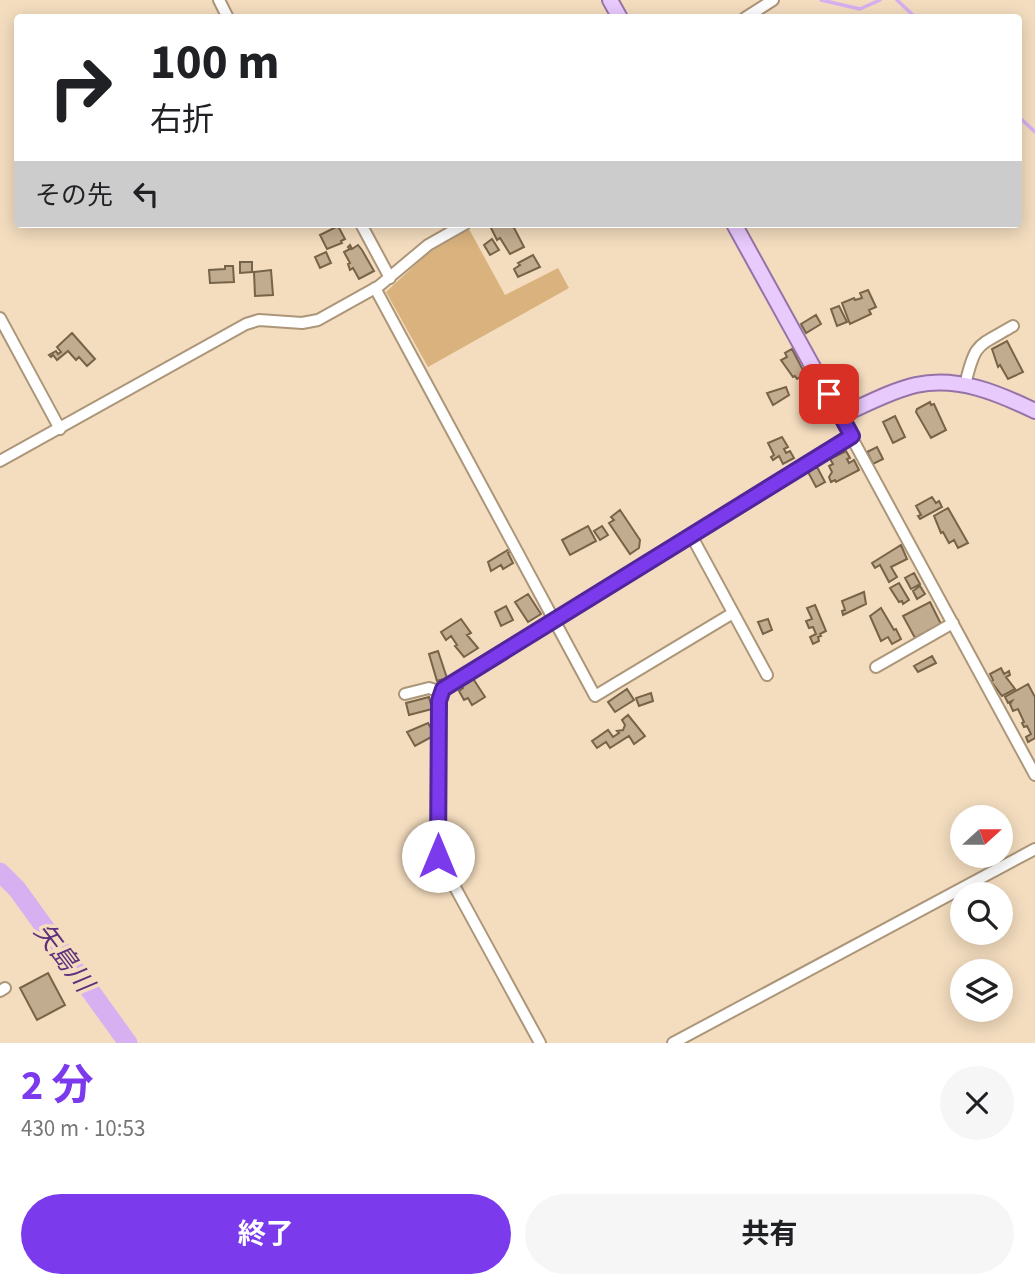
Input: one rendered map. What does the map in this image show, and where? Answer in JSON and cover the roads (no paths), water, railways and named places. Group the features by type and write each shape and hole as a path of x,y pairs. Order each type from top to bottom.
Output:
{"main road":[{"path":"736,228 841,415 915,385 965,385 1009,398 1035,411"}],"street":[{"path":"751,14 773,0"},
{"path":"363,228 390,278"},
{"path":"0,461 246,324 259,320 302,323 317,320 375,288 428,245 458,228"},
{"path":"375,288 595,696 733,613"},
{"path":"0,318 60,429"},
{"path":"965,385 972,356 978,346 1013,326"},
{"path":"841,415 1035,775"},
{"path":"540,1043 438,856 439,701 443,689 852,436"},
{"path":"691,535 767,675"},
{"path":"876,667 953,623"},
{"path":"405,694 429,688 442,692"},
{"path":"673,1043 1035,849"}],"waterway":[{"path":"821,0 860,9 880,0"},
{"path":"897,0 912,14"},
{"path":"1022,120 1035,132"},
{"name":"矢島川","path":"0,872 17,889 128,1043"}]}
